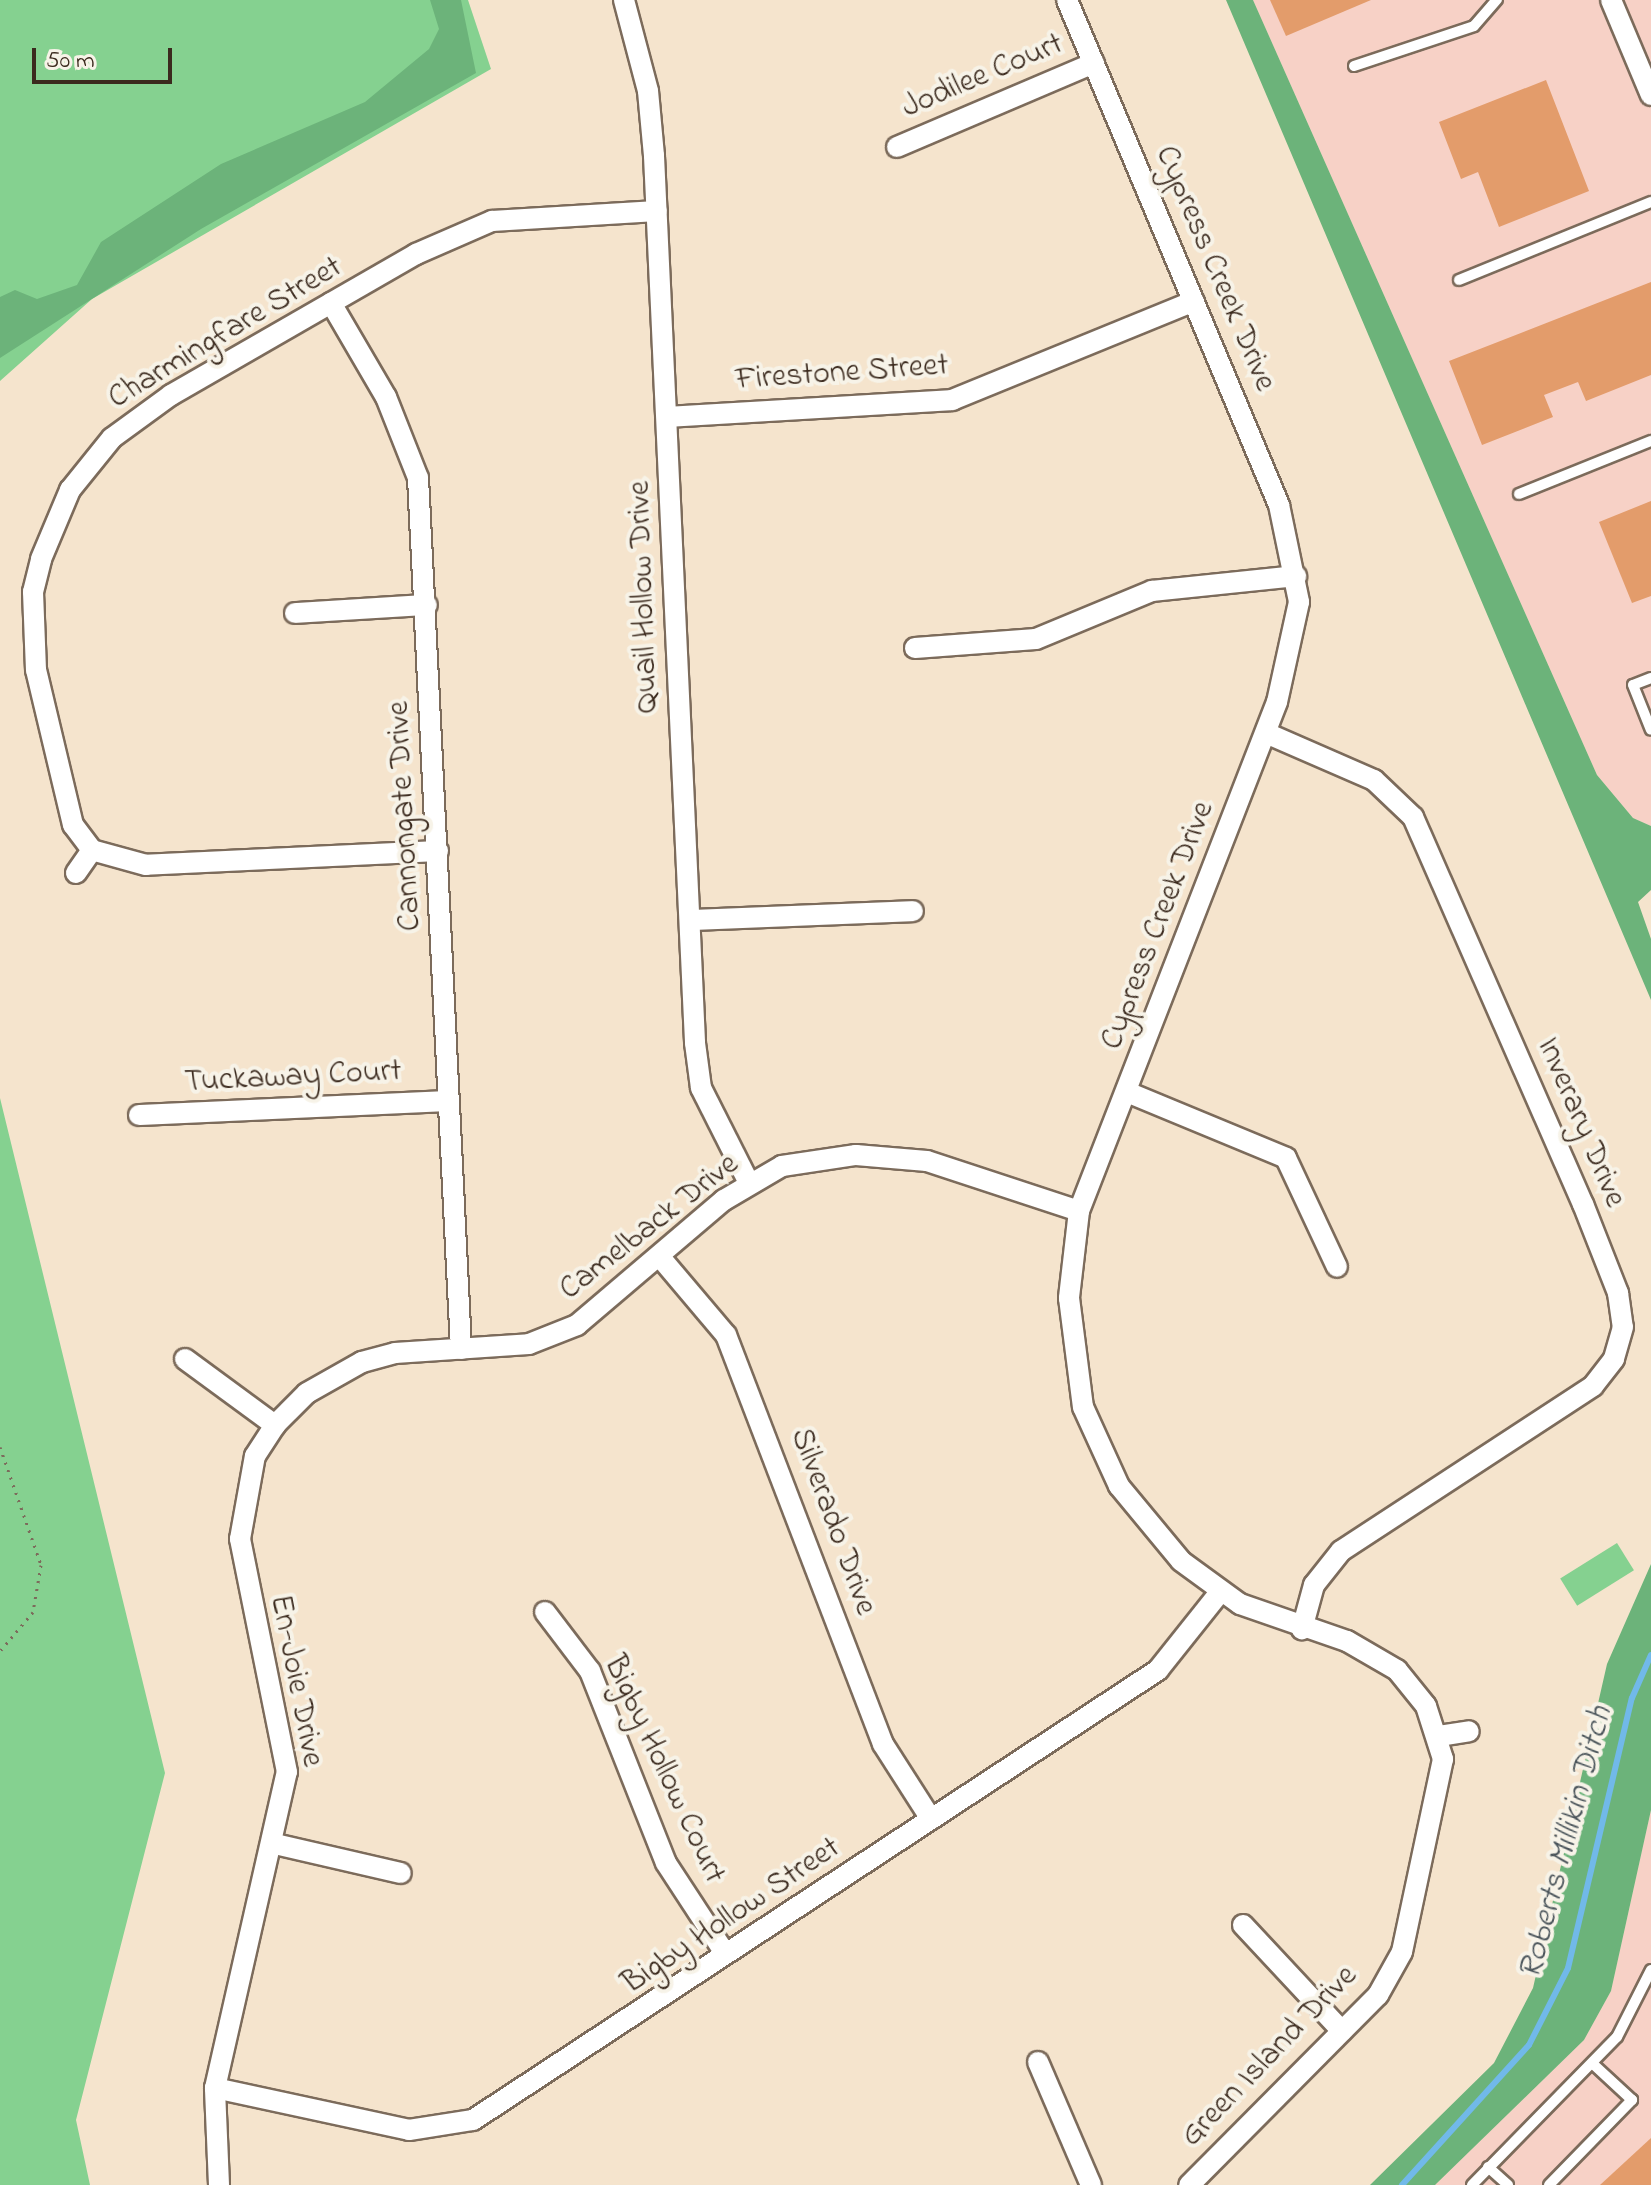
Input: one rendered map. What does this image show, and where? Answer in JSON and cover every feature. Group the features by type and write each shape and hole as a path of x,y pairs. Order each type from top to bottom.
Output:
{"street":[{"name":"Quail Hollow Drive","path":"624,0 648,91 657,211 690,920 701,1088 749,1183"},
{"name":"Cypress Creek Drive","path":"1067,0 1279,505 1296,576 1297,630 1266,733 1079,1211 1069,1298 1083,1407 1119,1486 1181,1561 1220,1592 1302,1629 1347,1641 1397,1670 1439,1736"},
{"path":"1611,0 1646,68 1651,95"},
{"name":"Jodilee Court","path":"897,147 1094,63"},
{"name":"Charmingfare Street","path":"92,850 73,825 36,670 33,592 54,523 90,461 122,430 331,303 492,221 657,211"},
{"name":"Firestone Street","path":"668,417 952,400 1194,301"},
{"name":"Cannongate Drive","path":"331,303 410,452 427,605 461,1349"},
{"path":"915,648 1036,639 1152,591 1296,576"},
{"path":"295,613 427,605"},
{"name":"Inverary Drive","path":"1266,733 1374,780 1413,817 1583,1204 1618,1293 1623,1327 1614,1359 1593,1386 1341,1551 1314,1585 1302,1629"},
{"path":"76,873 92,850 146,865 438,851"},
{"path":"690,920 913,911"},
{"path":"1127,1092 1286,1158 1337,1267"},
{"name":"Tuckaway Court","path":"139,1115 449,1101"},
{"name":"Camelback Drive","path":"307,1393 362,1362 529,1344 577,1325 749,1183 821,1156 888,1156 927,1161 1079,1211"},
{"name":"Silverado Drive","path":"660,1257 732,1347 883,1744 931,1819"},
{"path":"185,1359 275,1425"},
{"name":"En-Joie Drive","path":"219,2185 215,2088 275,1844 287,1772 240,1539 255,1456 275,1425 307,1393"},
{"name":"Bigby Hollow Street","path":"215,2088 409,2130 473,2120 1158,1670 1220,1592"},
{"name":"Bigby Hollow Court","path":"545,1612 590,1671 666,1863 725,1953"},
{"path":"1439,1736 1469,1731"},
{"name":"Green Island Drive","path":"1189,2185 1378,1995 1402,1952 1440,1782 1439,1736"},
{"path":"275,1844 401,1873"},
{"path":"1243,1925 1342,2031"},
{"path":"1038,2062 1091,2185"}],"lane":[{"path":"1354,66 1474,26 1497,0"},
{"path":"1459,280 1651,202"},
{"path":"1519,494 1651,441"},
{"path":"1651,678 1633,685 1651,730"},
{"path":"1472,2185 1617,2037 1651,1970"},
{"path":"1549,2185 1632,2100 1592,2063"},
{"path":"1488,2167 1508,2185"}],"path":[{"path":"0,1447 10,1459 41,1588 33,1612 0,1651"}],"shaded area":[{"path":"1253,0 1651,0 1651,826 1633,818 1597,775"},
{"path":"1651,1810 1651,2185 1435,2185 1584,2040 1611,1991"}],"green space":[{"path":"0,0 468,0 491,69 92,299 0,381"},
{"path":"430,0 461,0 476,73 201,229 0,358 0,297 15,290 37,299 77,285 101,242 221,164 365,102 429,49 439,29"},
{"path":"1226,0 1253,0 1597,775 1633,818 1651,826 1651,890 1638,902 1651,939 1651,1000"},
{"path":"0,1098 165,1773 76,2120 90,2185 0,2185"},
{"path":"1617,1543 1634,1570 1577,1606 1560,1579"},
{"path":"1651,1564 1651,1810 1611,1991 1584,2040 1435,2185 1370,2185 1494,2063 1533,1988 1607,1664"}],"building":[{"path":"1270,0 1371,0 1286,36"},
{"path":"1546,80 1589,191 1499,227 1478,172 1461,179 1439,122"},
{"path":"1651,282 1651,375 1586,401 1578,382 1544,395 1553,417 1482,445 1449,361"},
{"path":"1651,501 1651,596 1632,603 1599,522"},
{"path":"1651,2138 1651,2185 1600,2185"}],"waterway":[{"name":"Roberts Millikin Ditch","path":"1402,2185 1529,2045 1568,1968 1632,1698 1651,1655"}]}
